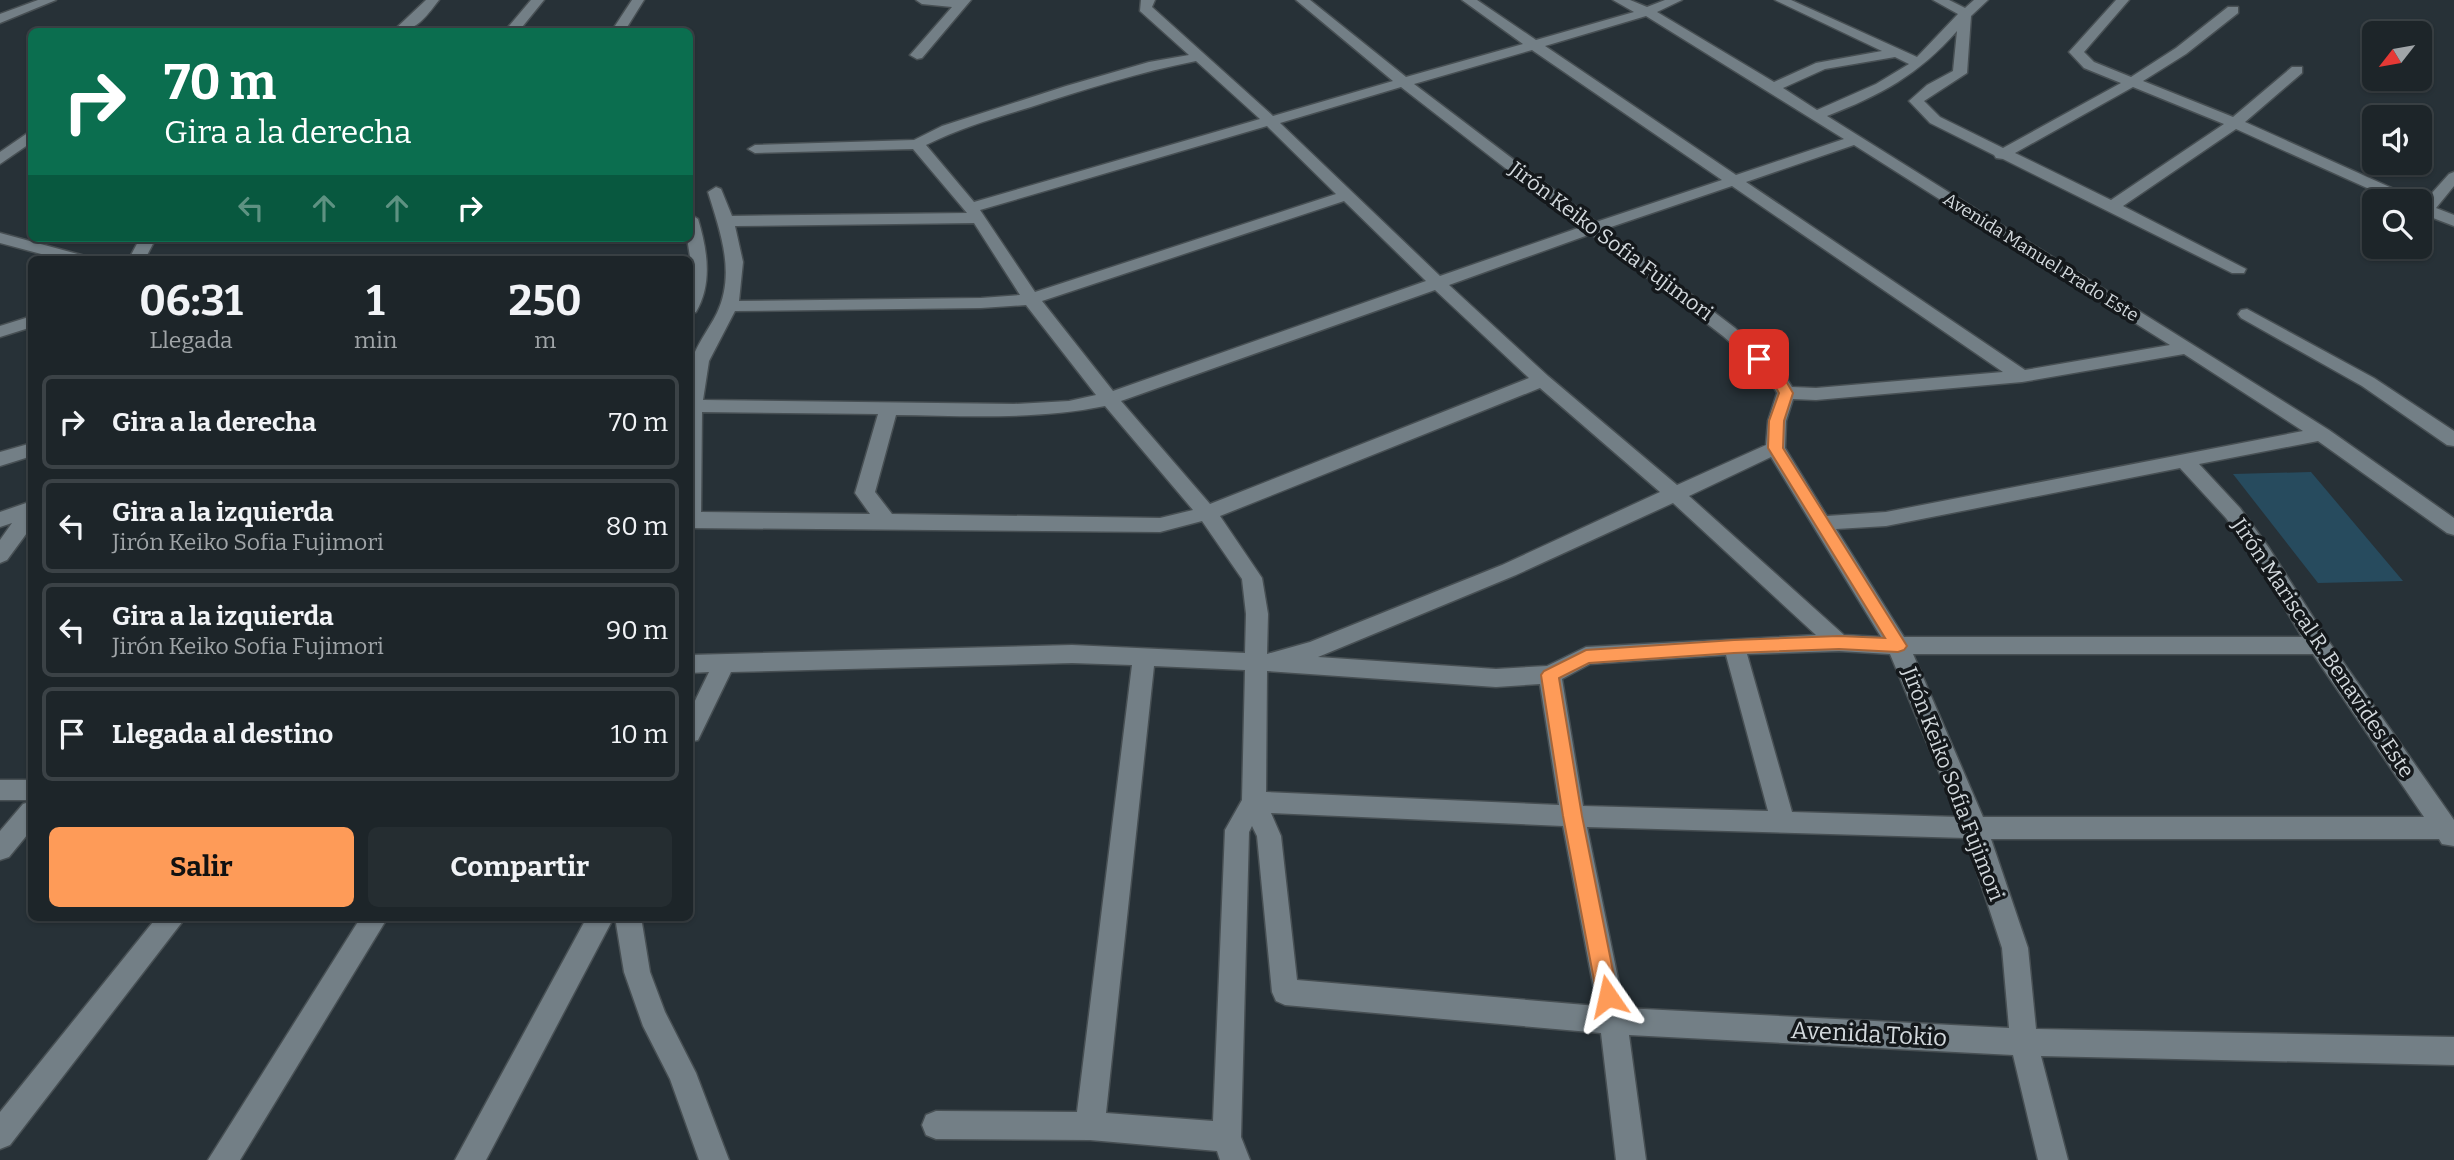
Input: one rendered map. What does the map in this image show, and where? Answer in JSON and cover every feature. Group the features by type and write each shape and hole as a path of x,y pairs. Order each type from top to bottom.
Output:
{"street":[{"path":"0,5 33,0"},
{"path":"0,19 50,0"},
{"path":"404,28 433,0"},
{"path":"507,28 522,19 538,0"},
{"path":"620,28 638,0"},
{"path":"922,0 963,2"},
{"path":"1149,0 1145,8 1269,120 1436,282 1542,380 1676,495 1839,643"},
{"name":"Jirón Keiko Sofia Fujimori","path":"1302,0 1403,82 1729,332 1774,372 1786,393"},
{"path":"1468,0 2022,376"},
{"name":"Avenida Manuel Prado Este","path":"1619,0 1647,12 1773,88 2186,348 2404,490 2454,528"},
{"path":"725,220 974,213 1269,120 1647,12 1676,0"},
{"path":"1781,0 1918,63"},
{"path":"1939,0 1965,13"},
{"path":"1816,116 1871,94 1918,63 1965,13 1982,0"},
{"path":"2123,0 2076,52 2089,65 2235,123 2381,189"},
{"path":"917,55 963,2"},
{"path":"2001,155 2130,81 2214,27 2233,10"},
{"path":"1965,13 1960,73 1916,101 1934,120 2238,269"},
{"path":"1773,88 1821,65 1896,53"},
{"path":"755,149 917,144 947,129 1072,89 1154,65 1198,57"},
{"path":"2111,207 2235,123 2297,70"},
{"path":"0,159 28,137"},
{"path":"695,405 1013,410 1069,407 1110,399 1436,282 1855,140"},
{"path":"917,144 974,213 1031,299 1110,399 1207,513 1252,578 1257,614 1254,802 1237,830 1231,1148 1090,1126 936,1125"},
{"path":"2432,199 2454,177"},
{"path":"693,451 697,373 704,345 729,306 734,270 734,243 716,192"},
{"path":"729,306 981,303 1031,299 1347,195"},
{"path":"2432,212 2454,221"},
{"path":"693,230 701,260 693,300"},
{"path":"0,238 68,256"},
{"path":"2247,314 2368,382 2454,440"},
{"path":"0,332 28,322"},
{"path":"1256,662 1314,650 1509,570 1775,448 1776,421 1786,393 1816,394 2022,376 2186,348"},
{"path":"693,520 1160,524 1207,513 1542,380"},
{"path":"887,522 865,493 889,408"},
{"path":"1824,523 1886,519 2322,435"},
{"name":"Jirón Keiko Sofia Fujimori","path":"1775,448 1898,646 1975,828 2015,948 2024,1042 2053,1160"},
{"path":"0,459 28,450"},
{"name":"Jirón Mariscal R. Benavides Este","path":"2185,461 2233,513 2262,553 2319,645 2450,834"},
{"path":"0,520 28,510"},
{"path":"0,555 28,515"},
{"path":"693,664 1072,654 1256,662 1496,678 1550,675 1586,656 1734,646 1839,643 1898,646 2319,645"},
{"path":"1734,646 1783,822"},
{"path":"1090,1126 1144,657"},
{"path":"693,727 724,664"},
{"path":"1550,675 1573,816 1613,1021 1631,1160"},
{"path":"0,790 28,790"},
{"path":"1254,802 1573,816 1975,828 2450,834"},
{"name":"Avenida Tokio","path":"1254,802 1269,836 1285,992 1613,1021 2024,1042 2454,1051"},
{"path":"0,849 28,816"},
{"path":"0,1135 170,921"},
{"path":"223,1160 372,921"},
{"path":"470,1160 599,921"},
{"path":"629,921 637,972 653,1017 682,1073 714,1160"}],"shaded area":[{"path":"2311,472 2403,581 2318,583 2233,474"}],"route":[{"path":"1608,996 1573,816 1550,675 1586,656 1734,646 1839,643 1898,646 1775,448 1776,421 1786,393 1774,372 1759,359"}]}
